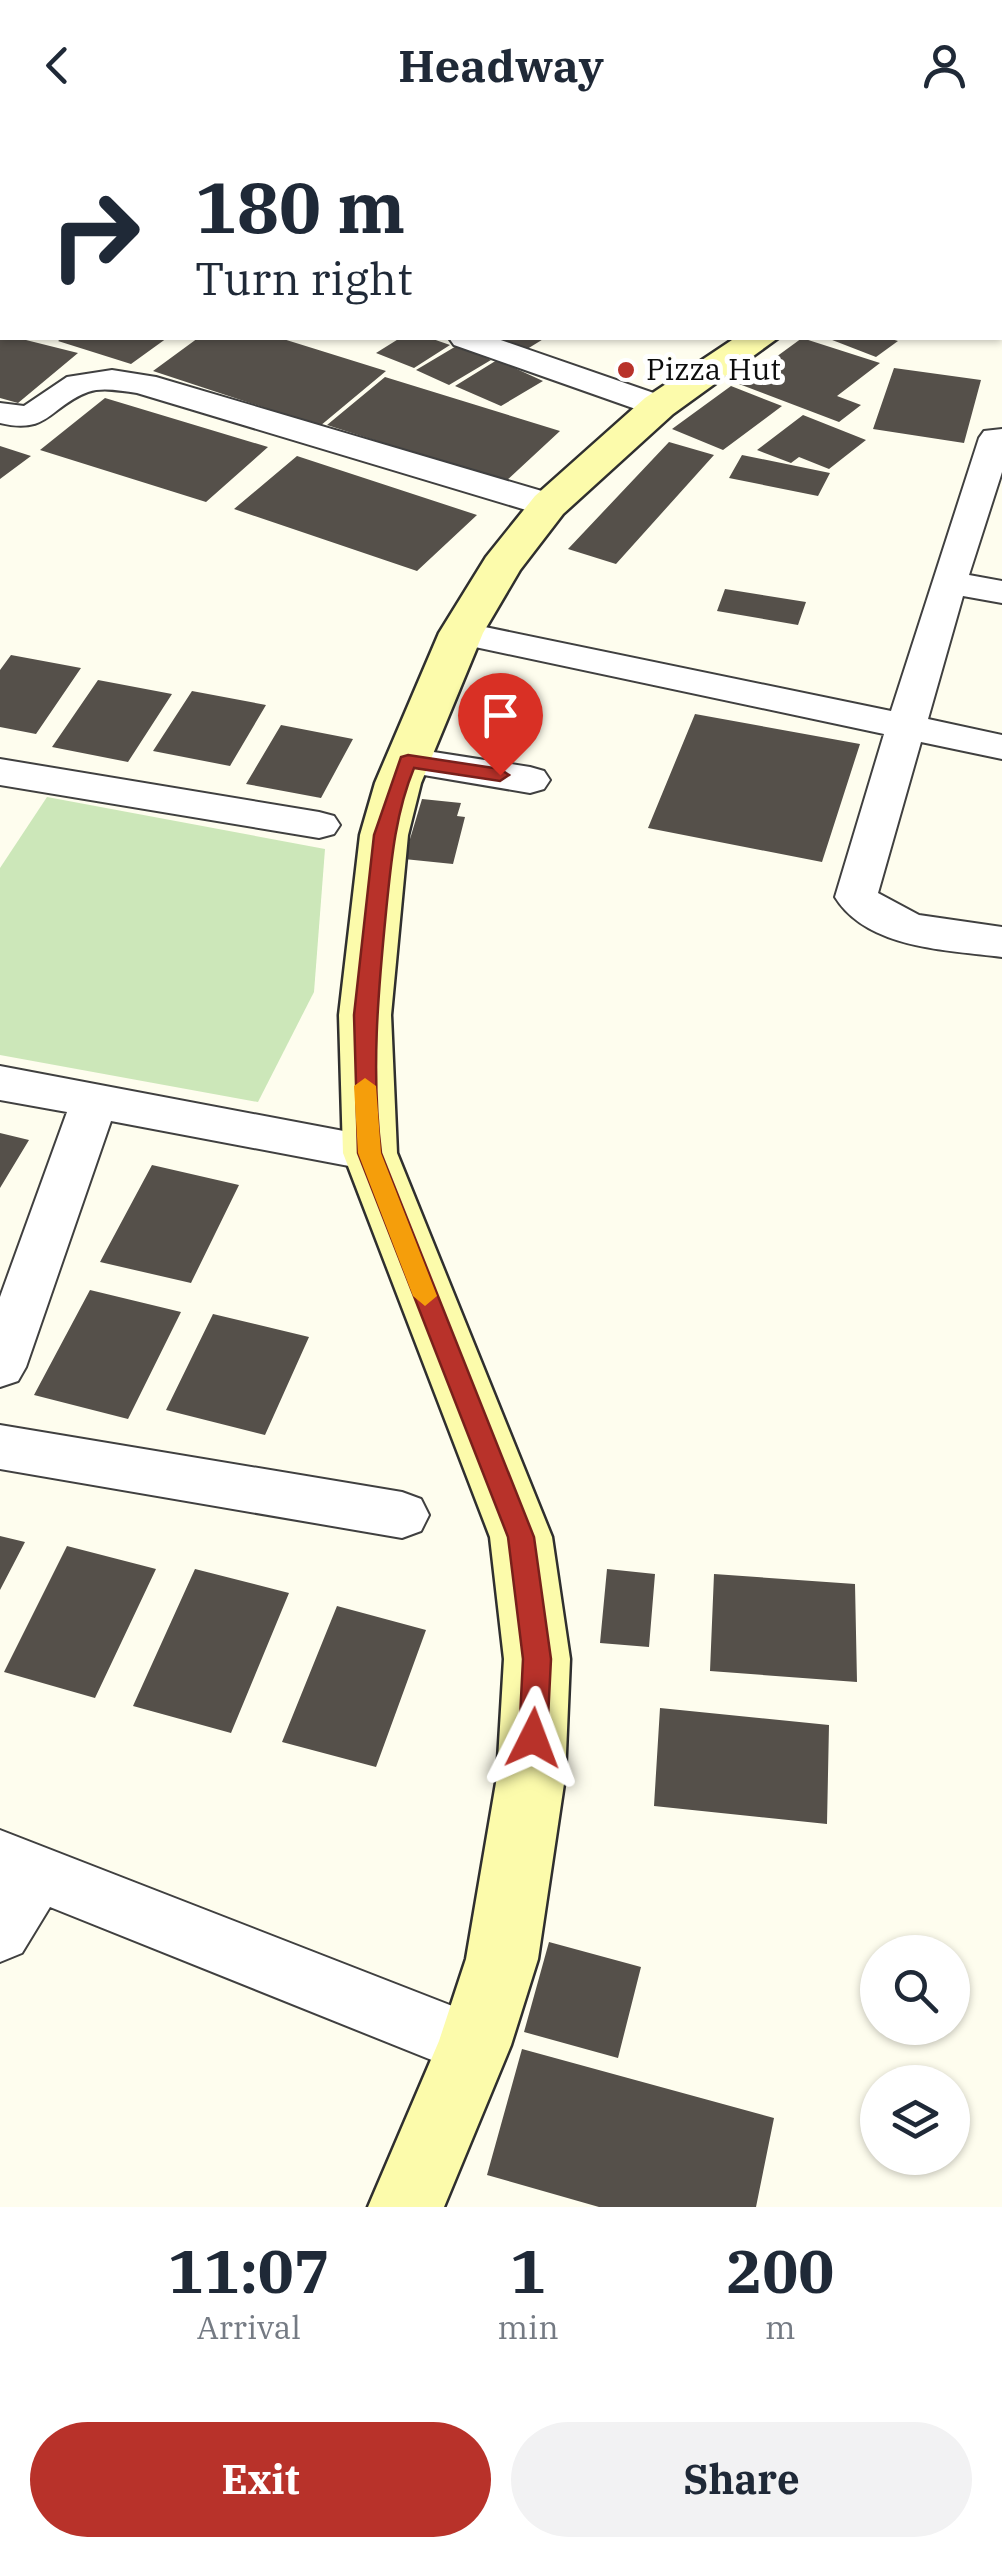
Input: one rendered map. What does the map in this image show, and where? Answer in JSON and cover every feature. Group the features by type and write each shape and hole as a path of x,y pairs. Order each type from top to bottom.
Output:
{"street":[{"path":"471,340 659,406"},
{"path":"406,2207 474,2045 502,1959 531,1777 537,1659 521,1537 368,1134 365,1015 384,835 403,772 461,633 501,566 548,505 659,406 756,340"},
{"path":"0,413 16,418 36,416 78,384 144,384 548,505"},
{"path":"1002,439 996,438 948,583 856,897 873,915 910,928 1002,942"},
{"path":"948,583 1002,592"},
{"path":"461,633 1002,747"},
{"path":"0,772 319,825"},
{"path":"403,772 530,780"},
{"path":"0,1083 94,1102 368,1134"},
{"path":"0,1368 94,1102"},
{"path":"0,1447 402,1514"},
{"path":"0,1932 19,1866 474,2045"}],"green space":[{"path":"47,797 325,849 314,992 258,1102 0,1055 0,868"}],"building":[{"path":"0,340 26,340 78,353 18,403 0,398"},
{"path":"59,340 164,340 131,364"},
{"path":"195,340 286,340 386,371 320,426 153,371"},
{"path":"397,340 436,340 450,345 414,368 376,353"},
{"path":"484,340 542,340 519,354"},
{"path":"799,340 880,363 837,396 861,405 839,422 739,384"},
{"path":"832,340 898,341 876,357"},
{"path":"458,345 491,360 449,385 416,370"},
{"path":"497,360 543,381 501,406 455,386"},
{"path":"894,368 981,380 964,443 873,429"},
{"path":"385,377 560,431 505,482 327,425"},
{"path":"731,386 782,406 723,450 672,429"},
{"path":"105,398 268,447 206,502 40,450"},
{"path":"803,415 866,440 829,469 799,457 791,463 757,450"},
{"path":"669,442 714,455 616,564 568,549"},
{"path":"0,446 31,456 0,479"},
{"path":"742,455 830,473 818,496 729,478"},
{"path":"297,456 477,515 417,571 234,509"},
{"path":"725,589 806,602 798,625 717,611"},
{"path":"11,655 81,668 36,734 0,727 0,670"},
{"path":"98,680 172,694 128,762 52,747"},
{"path":"192,691 266,705 230,766 153,751"},
{"path":"695,714 860,744 822,862 648,828"},
{"path":"281,725 353,739 321,798 246,784"},
{"path":"422,799 461,803 457,816 465,817 453,864 404,859"},
{"path":"0,1133 29,1140 0,1188"},
{"path":"152,1165 239,1185 191,1283 100,1262"},
{"path":"90,1290 181,1312 128,1419 34,1395"},
{"path":"213,1314 309,1337 265,1435 166,1410"},
{"path":"0,1536 25,1542 0,1590"},
{"path":"67,1546 156,1569 95,1698 4,1672"},
{"path":"195,1569 289,1593 231,1733 133,1706"},
{"path":"607,1569 655,1574 649,1647 600,1643"},
{"path":"714,1574 855,1584 857,1682 710,1671"},
{"path":"337,1606 426,1630 376,1767 282,1742"},
{"path":"660,1708 829,1725 827,1824 654,1806"},
{"path":"549,1942 641,1967 618,2058 524,2032"},
{"path":"522,2049 774,2118 756,2207 599,2207 487,2175"}],"slow traffic":[{"path":"365,1086 370,1153 425,1296"}],"place":[{"name":"Pizza Hut","path":"626,370"}],"route":[{"path":"500,775 408,761 398,783 384,835 365,1015 365,1114 370,1153 521,1537 537,1659 533,1738"}]}
